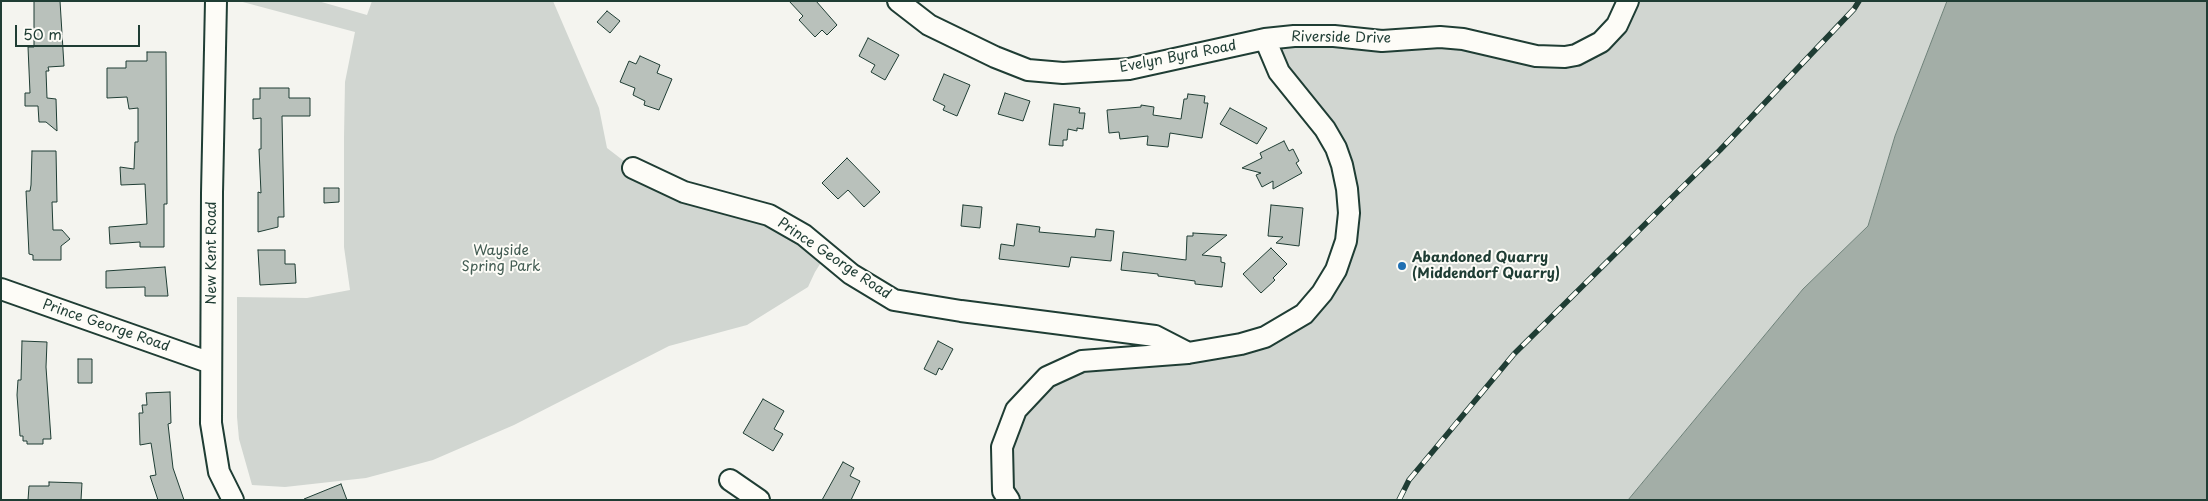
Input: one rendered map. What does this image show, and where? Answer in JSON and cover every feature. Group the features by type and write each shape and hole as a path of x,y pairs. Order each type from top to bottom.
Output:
{"street":[{"name":"New Kent Road","path":"216,1 211,423 219,472 233,500"},
{"name":"Evelyn Byrd Road","path":"898,1 929,25 995,58 1028,70 1063,73 1129,69 1265,39"},
{"name":"Riverside Drive","path":"1265,39 1314,36 1382,41 1417,38 1455,38 1536,56 1565,57 1576,55 1601,42 1617,25 1628,1"},
{"path":"1009,500 1004,491 1002,447 1016,410 1046,377 1082,361 1188,353 1234,345 1265,337 1304,314 1322,293 1336,270 1346,241 1349,213 1348,189 1336,148 1319,121 1279,72 1265,39"},
{"name":"Prince George Road","path":"633,168 684,192 769,215 804,235 851,274 894,300 961,311 1155,336 1188,353"},
{"name":"Prince George Road","path":"1,288 211,362"},
{"path":"730,480 759,500"}],"green space":[{"name":"Wayside Spring Park","path":"239,1 318,1 367,15 372,1 553,1 599,108 607,148 633,168 707,186 732,196 827,253 808,287 747,325 669,346 514,425 433,460 366,478 285,487 252,485 239,439 237,417 237,297 307,298 350,290 344,247 345,82 355,32"},
{"path":"1621,1 1947,1 1895,136 1868,226 1803,289 1628,500 1009,500 1003,491 1016,410 1047,377 1282,328 1336,270 1347,189 1265,39 1382,41 1536,56 1590,49"}],"shaded area":[{"path":"1947,1 2207,1 2207,500 1628,500 1803,289 1868,226 1895,136"}],"building":[{"path":"34,1 60,1 64,66 48,67 49,71 46,71 47,98 56,99 57,131 46,122 39,122 38,106 25,106 25,93 30,93 28,47 34,47"},
{"path":"789,1 816,1 837,25 827,35 822,30 815,37 799,20 803,16"},
{"path":"607,11 620,21 610,33 597,22"},
{"path":"868,38 899,55 885,80 871,72 875,65 859,56"},
{"path":"147,52 166,52 167,204 164,204 164,247 140,247 140,242 110,244 109,227 147,224 145,184 121,185 120,167 134,169 135,142 138,142 138,108 129,109 127,97 107,98 107,68 126,68 126,61 147,61"},
{"path":"640,56 660,65 657,73 672,79 659,110 644,105 645,101 633,95 635,88 620,82 629,61 636,64"},
{"path":"944,74 970,85 957,116 943,110 945,106 933,100"},
{"path":"260,88 289,88 289,98 310,98 310,116 282,116 284,217 278,217 278,227 258,232 258,192 261,193 259,149 261,149 261,118 253,119 253,99 260,99"},
{"path":"1005,93 1030,101 1023,121 998,114"},
{"path":"1188,94 1205,96 1204,103 1208,103 1202,138 1170,133 1168,147 1147,145 1148,136 1120,139 1119,132 1109,133 1107,110 1141,107 1141,105 1154,107 1153,115 1181,119 1184,99 1187,99"},
{"path":"1054,104 1080,108 1079,113 1085,113 1083,129 1077,128 1077,131 1068,129 1067,140 1063,140 1063,146 1049,145"},
{"path":"1230,108 1267,128 1257,144 1220,124"},
{"path":"1284,141 1289,151 1293,149 1299,161 1296,163 1302,173 1273,189 1273,181 1262,187 1256,175 1261,173 1242,168 1262,158 1260,153"},
{"path":"32,151 56,151 57,202 52,202 53,230 62,230 70,239 61,246 61,260 33,260 33,255 29,254 26,191 30,191 31,185"},
{"path":"847,158 880,192 864,207 848,190 838,199 822,183"},
{"path":"324,188 339,188 339,202 324,203"},
{"path":"963,205 982,207 980,228 961,226"},
{"path":"1271,205 1303,208 1299,246 1276,243 1283,237 1268,236"},
{"path":"1017,224 1040,227 1039,232 1095,237 1096,229 1114,231 1111,261 1071,257 1069,267 999,259 1001,244 1014,246"},
{"path":"1193,233 1227,235 1202,255 1221,257 1221,262 1225,263 1222,287 1195,284 1195,281 1158,276 1158,274 1121,270 1123,252 1186,260 1187,236 1193,236"},
{"path":"1271,248 1287,264 1273,278 1275,280 1261,293 1243,274"},
{"path":"258,250 285,250 285,264 295,264 296,283 260,285"},
{"path":"165,267 168,296 145,296 145,287 106,288 106,271"},
{"path":"22,341 47,342 46,367 51,439 43,439 43,444 27,444 27,441 23,441 23,436 20,436 17,395 18,380 21,380"},
{"path":"938,341 953,349 942,370 939,368 936,375 924,369"},
{"path":"78,359 92,359 92,383 78,383"},
{"path":"170,392 171,423 168,424 173,468 184,500 158,500 150,476 156,475 151,443 140,445 139,413 143,413 142,405 147,405 146,393"},
{"path":"763,399 784,411 774,429 783,434 773,451 743,433"},
{"path":"843,462 854,468 850,476 860,481 851,500 822,500"},
{"path":"49,482 82,483 81,500 28,500 29,486 49,486"},
{"path":"341,484 347,500 304,499"}],"railway":[{"path":"1399,500 1409,480 1514,354 1720,150 1854,9 1859,1"}],"place":[{"name":"Abandoned Quarry (Middendorf Quarry)","path":"1402,266"}]}
